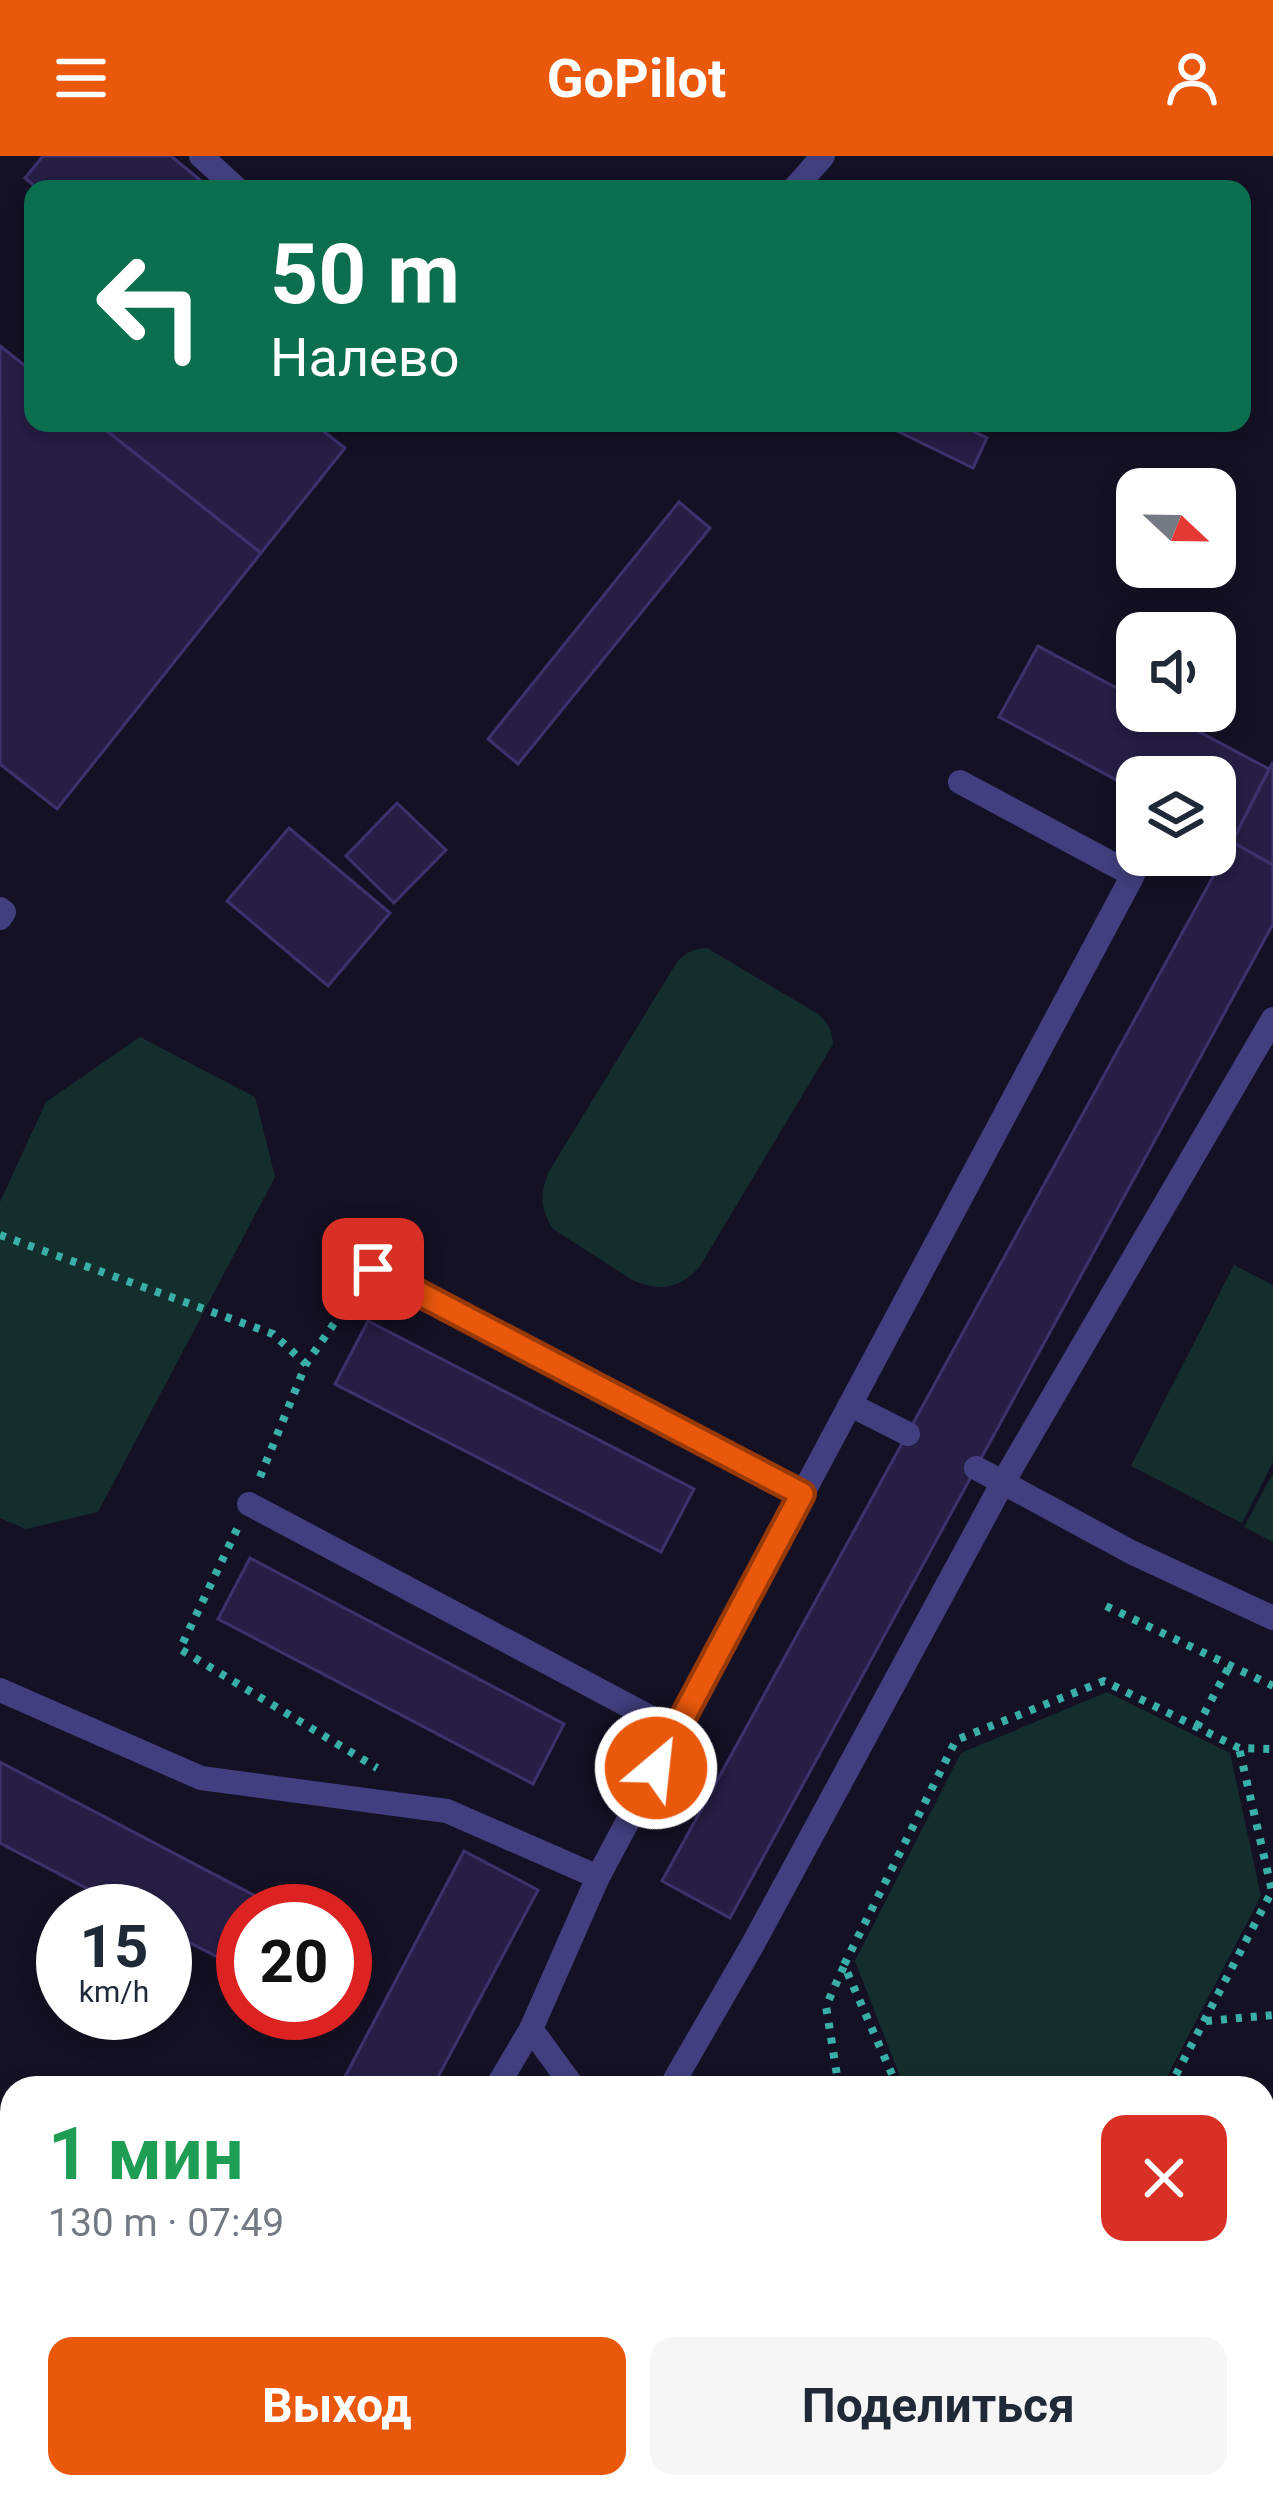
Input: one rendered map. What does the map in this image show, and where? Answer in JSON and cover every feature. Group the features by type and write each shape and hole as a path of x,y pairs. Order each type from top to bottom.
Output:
{"lane":[{"path":"201,156 227,180"},
{"path":"802,180 823,156"},
{"path":"503,2076 531,2029 598,1877 1133,874 960,782"},
{"path":"677,2076 1002,1484 1273,1018"},
{"path":"373,1269 802,1494"},
{"path":"851,1405 908,1434"},
{"path":"976,1468 1130,1552 1273,1618"},
{"path":"249,1504 676,1731"},
{"path":"0,1690 202,1778 447,1810 598,1877"},
{"path":"531,2029 565,2076"}],"path":[{"path":"0,1235 273,1334 306,1364"},
{"path":"373,1269 306,1364 249,1504 180,1649 385,1773"},
{"path":"1106,1606 1273,1685"},
{"path":"1197,1727 1230,1665"},
{"path":"837,2076 826,2006 956,1740 1104,1681 1239,1748 1273,1749"},
{"path":"1175,2076 1273,1891 1239,1748"},
{"path":"844,1965 893,2076"},
{"path":"1204,2021 1273,2014"}],"green space":[{"path":"707,948 818,1014 829,1027 833,1044 700,1266 678,1283 653,1286 634,1281 553,1229 544,1208 544,1188 548,1173 677,962"},
{"path":"140,1037 255,1097 275,1177 98,1512 26,1529 0,1518 0,1202 46,1102"},
{"path":"1234,1265 1273,1285 1273,1462 1242,1523 1131,1466"},
{"path":"1273,1476 1273,1542 1244,1527"},
{"path":"1107,1692 1230,1753 1261,1896 1167,2076 900,2076 855,1961 961,1753"}],"building":[{"path":"43,156 171,156 200,180 27,180"},
{"path":"0,346 24,365 24,432 108,432 261,553 57,809 0,764"},
{"path":"108,432 325,432 345,448 261,553"},
{"path":"899,432 975,432 987,438 973,468"},
{"path":"679,502 710,528 518,764 488,739"},
{"path":"1038,646 1116,688 1116,732 1199,732 1269,769 1236,834 1236,756 1116,756 1116,780 999,717"},
{"path":"1273,762 1273,865 1236,844 1236,834"},
{"path":"397,803 446,850 394,903 346,856"},
{"path":"289,828 390,913 328,986 227,901"},
{"path":"1236,844 1273,865 1273,924 730,1918 662,1881 1213,876 1236,876"},
{"path":"368,1321 694,1489 661,1552 335,1384"},
{"path":"250,1558 564,1724 533,1784 218,1619"},
{"path":"0,1762 233,1884 216,1884 216,1956 192,1944 192,1884 78,1884 0,1843"},
{"path":"464,1851 538,1890 438,2076 345,2076 364,2040 372,2040 372,2025"}],"route":[{"path":"373,1269 802,1494 656,1768"}]}
